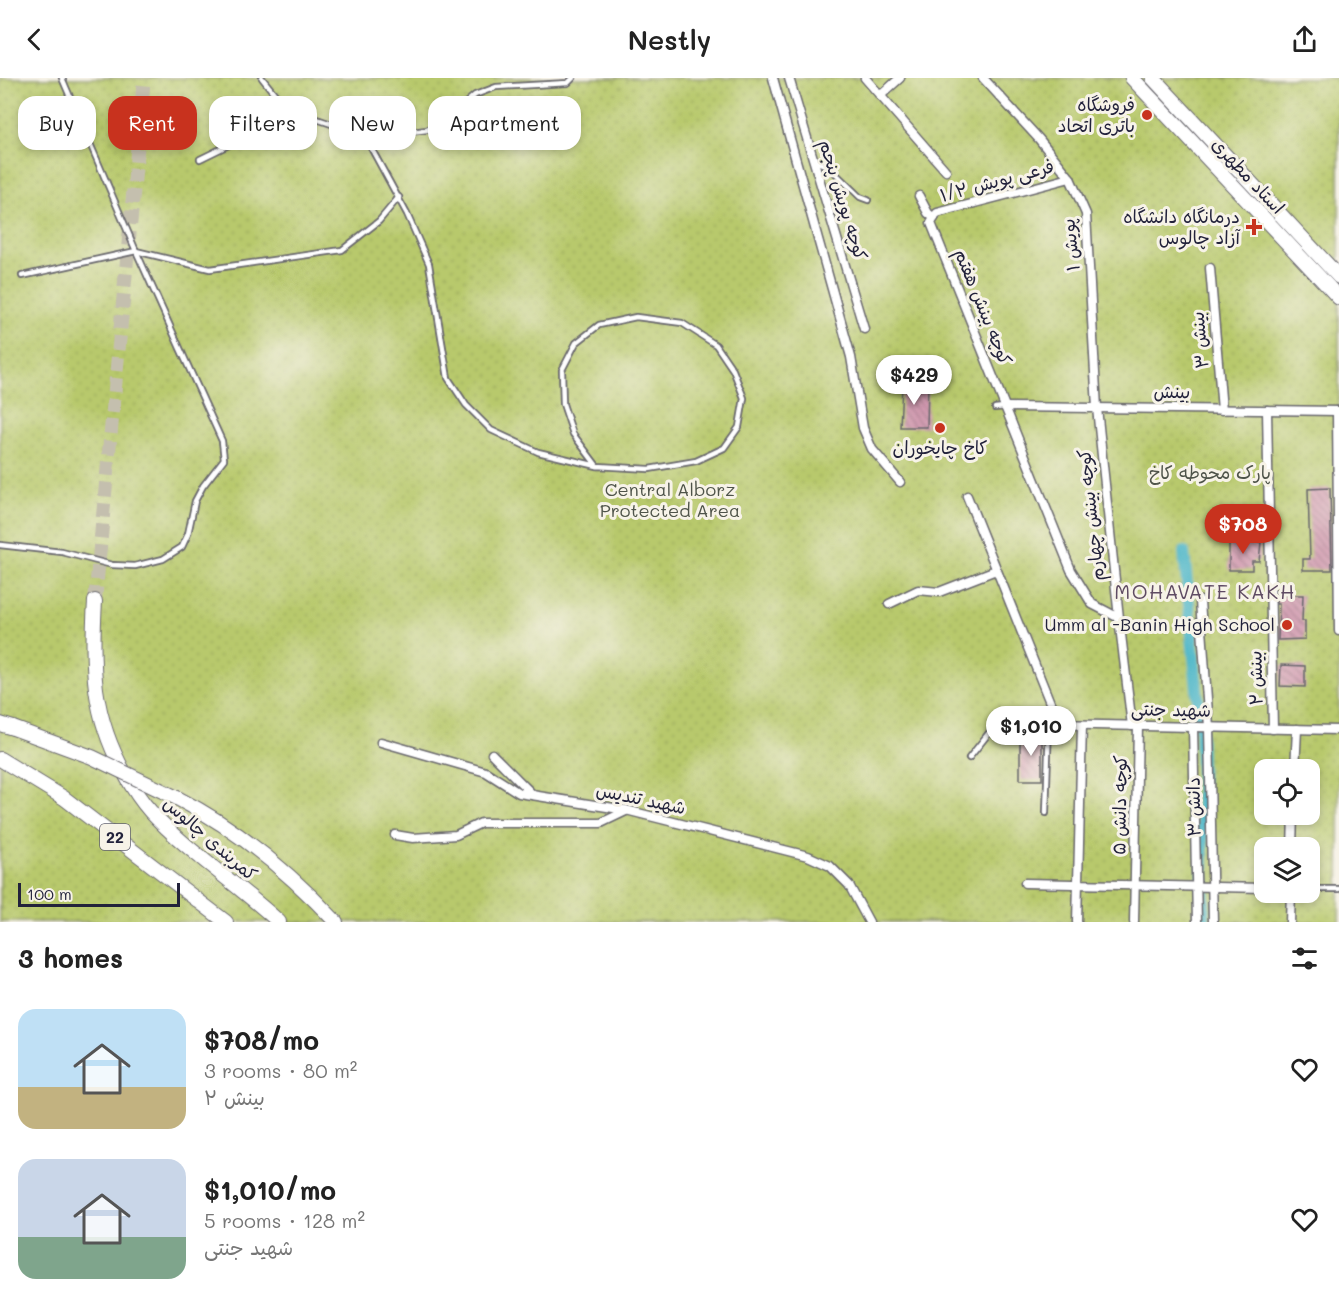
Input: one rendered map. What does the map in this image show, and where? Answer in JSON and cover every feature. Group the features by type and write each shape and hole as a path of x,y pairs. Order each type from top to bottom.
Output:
{"main road":[{"name":"استاد مطهری","path":"1132,78 1339,298"},
{"name":"استاد مطهری","path":"1153,78 1339,277"},
{"name":"کمربندی چالوس","path":"95,601 94,667 97,701 108,741 119,764 149,810 199,856 279,922"},
{"path":"6,726 92,757 177,798 223,825 300,884 336,922"},
{"name":"22","path":"0,759 64,798 226,922"}],"street":[{"path":"773,78 851,357 863,428 872,449 900,482"},
{"path":"865,78 946,171"},
{"path":"880,96 900,78"},
{"name":"پویش ۱","path":"983,78 1040,139 1070,178 1086,214 1097,408"},
{"name":"کوچه پویش پنجم","path":"790,79 864,329"},
{"name":"فرعی پویش ۱/۲","path":"934,218 938,213 1070,178"},
{"path":"919,196 928,213 934,218"},
{"name":"کوچه بینش هفتم","path":"934,218 932,223 1071,570 1092,604 1119,618"},
{"name":"بینش ۳","path":"1210,268 1222,410"},
{"name":"بینش","path":"1005,407 1338,411"},
{"name":"کوچه بینش چهارم","path":"1097,408 1119,618 1135,726"},
{"name":"بینش ۲","path":"1267,410 1273,729"},
{"path":"1338,411 1339,631"},
{"path":"967,496 1059,725"},
{"path":"889,604 918,590 939,592 996,570"},
{"path":"1200,601 1201,727"},
{"name":"شهید جنتی","path":"1003,723 1339,730"},
{"path":"1077,922 1082,725"},
{"name":"کوچه دانش ۵","path":"1134,922 1135,726"},
{"name":"دانش ۳","path":"1197,922 1201,727"},
{"name":"دانش ۳","path":"1201,727 1213,922"},
{"path":"1296,759 1297,729"},
{"name":"شهید تندیس","path":"381,742 486,772 519,793 626,810 808,856 830,866 849,885 869,922"},
{"path":"492,754 532,795"},
{"path":"395,835 413,838 456,835 481,823 601,823 626,810"},
{"path":"1025,883 1254,888"},
{"path":"1290,922 1291,903"}],"lane":[{"path":"0,544 62,552 112,565 135,566 163,559 182,547 188,534 195,501 203,486 224,459 222,441 136,251 62,78"},
{"path":"262,78 276,96"},
{"path":"416,131 427,130 448,118 475,95 496,87 568,83 573,78"},
{"path":"200,159 218,150"},
{"path":"372,150 399,197 429,264 448,378 466,405 491,430 538,452 597,466 649,469 696,461 724,448 740,427 744,398 733,370 716,345 682,323 636,317 599,325 576,343 562,370 563,404 573,434 597,466"},
{"path":"813,160 830,167 860,197 868,200"},
{"path":"22,276 136,251 210,269 342,250 379,221 399,197"},
{"path":"995,408 1005,407"},
{"path":"969,758 992,729 1003,723"},
{"path":"1046,813 1049,724"},
{"path":"1320,889 1339,889"}],"green space":[{"name":"Central Alborz Protected Area","path":"0,78 1339,78 1339,922 0,922"}],"building":[{"path":"902,385 928,385 927,427 900,427"},
{"path":"1330,488 1332,570 1303,570 1303,559 1310,559 1308,489"},
{"path":"1229,542 1261,542 1259,561 1252,561 1252,570 1229,570"},
{"path":"1276,595 1303,595 1302,621 1305,621 1305,639 1278,640 1279,604 1276,604"},
{"path":"1281,665 1305,666 1305,687 1280,686"},
{"path":"1020,734 1042,734 1042,780 1020,780"}],"waterway":[{"path":"1184,552 1200,721 1204,922"}],"tunnel":[{"path":"95,601 144,78"}],"place":[{"name":"فروشگاه باتری اتحاد","path":"1147,115"},
{"name":"درمانگاه دانشگاه آزاد چالوس","path":"1254,227"},
{"name":"کاخ چایخوران","path":"940,428"},
{"name":"Umm al -Banin High School","path":"1287,625"}],"district":[{"name":"MOHAVATE KAKH","path":"1205,592"}],"park label":[{"name":"پارک محوطه کاخ","path":"1210,473"}]}
